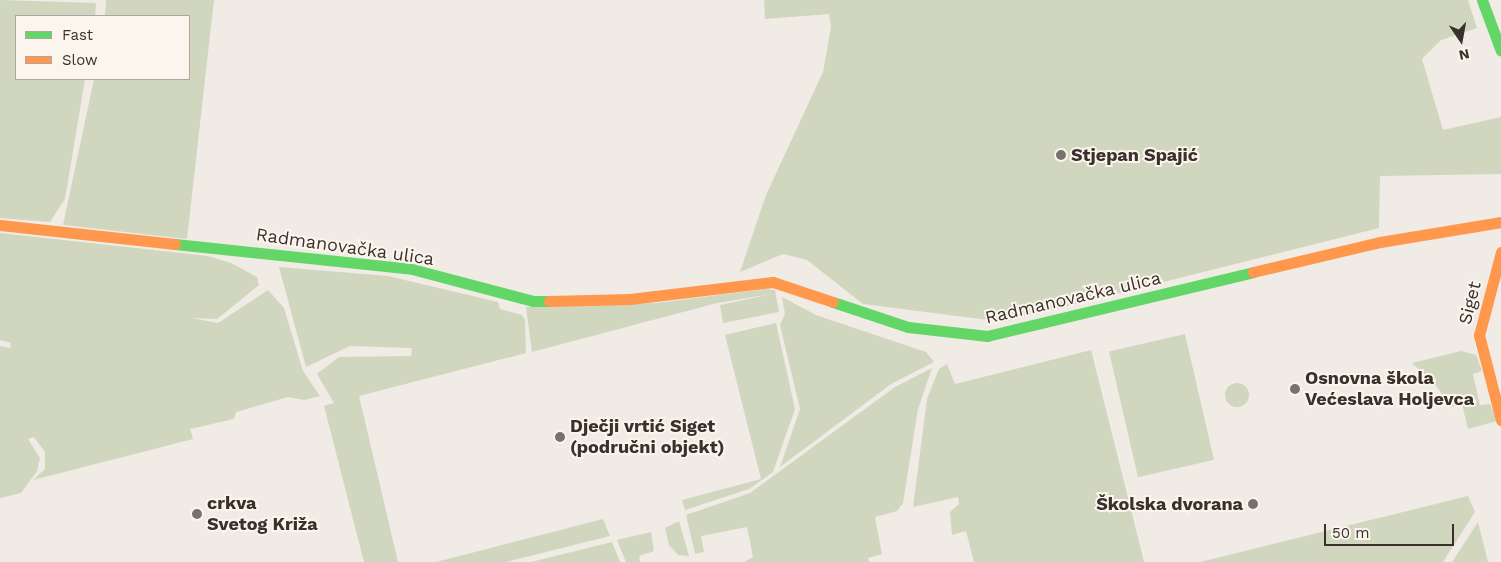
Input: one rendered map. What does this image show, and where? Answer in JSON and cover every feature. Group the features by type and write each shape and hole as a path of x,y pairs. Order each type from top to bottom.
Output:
{"street":[{"path":"1482,0 1501,51"},
{"name":"Radmanovačka ulica","path":"0,225 412,269 533,300 630,299 773,282 908,327 987,336 1380,242 1501,222"},
{"name":"Siget","path":"1501,252 1480,342 1501,420"}],"green space":[{"path":"0,0 96,3 95,15 15,15 15,80 85,80 65,199 50,222 0,218"},
{"path":"106,0 214,0 187,239 63,225 94,80 190,80 190,15 105,15"},
{"name":"Stjepan Spajić","path":"764,0 1468,0 1477,28 1441,40 1422,59 1443,130 1501,117 1501,174 1380,176 1379,228 1004,322 863,304 807,260 783,254 740,272 766,195 823,72 831,27 829,14 765,19"},
{"path":"0,233 208,256 231,263 257,277 259,285 217,319 191,318 218,323 268,290 284,308 303,371 320,396 304,400 288,397 236,412 234,419 190,429 193,439 33,480 45,469 45,452 34,437 28,439 40,458 37,471 21,493 0,498 0,346 10,348 11,343 0,340"},
{"path":"279,267 388,276 498,302 500,309 522,315 525,320 526,353 359,396 398,562 364,562 324,406 334,403 317,374 339,357 411,356 412,348 350,346 306,367"},
{"path":"765,289 775,290 779,312 723,323 720,305 772,294 717,303 532,352 526,307 657,303"},
{"path":"782,297 816,315 926,352 934,362 891,384 780,467 800,409 780,325 785,314"},
{"path":"776,323 795,409 773,472 749,489 685,510 682,500 761,479 725,335"},
{"path":"1185,334 1214,460 1138,477 1109,352"},
{"path":"1091,350 1144,562 974,562 966,531 952,535 950,512 959,504 958,497 913,507 927,399 939,369 947,364 955,384"},
{"path":"1461,351 1476,355 1482,371 1473,374 1480,405 1490,404 1497,421 1468,429 1462,404 1449,408 1438,388 1412,363"},
{"path":"932,368 918,409 903,503 897,511 875,517 882,554 868,558 869,562 744,562 753,557 747,527 701,536 704,552 695,554 686,515 750,493 895,387"},
{"path":"1237,383 1246,386 1249,395 1246,404 1237,407 1228,404 1225,395 1228,386"},
{"path":"1468,496 1475,512 1443,562 1200,562"},
{"path":"603,519 610,536 506,562 436,562"},
{"path":"679,521 689,556 678,555 669,545 665,528"},
{"path":"1478,522 1488,562 1452,562"},
{"path":"651,532 654,551 639,556 640,562 626,562 617,540"},
{"path":"612,542 620,562 531,562"}],"traffic: fast":[{"path":"1482,0 1501,51"},
{"path":"175,244 412,269 533,301 549,301"},
{"path":"833,302 908,327 987,336 1253,272"}],"traffic: slow":[{"path":"1253,272 1380,242 1501,222"},
{"path":"0,225 175,244"},
{"path":"1501,252 1479,335 1501,420"},
{"path":"549,301 630,299 773,282 833,302"}],"place":[{"name":"Stjepan Spajić","path":"1061,155"},
{"name":"Osnovna škola Većeslava Holjevca","path":"1295,389"},
{"name":"Dječji vrtić Siget (područni objekt)","path":"560,437"},
{"name":"Školska dvorana","path":"1253,504"},
{"name":"crkva Svetog Križa","path":"197,514"}]}
